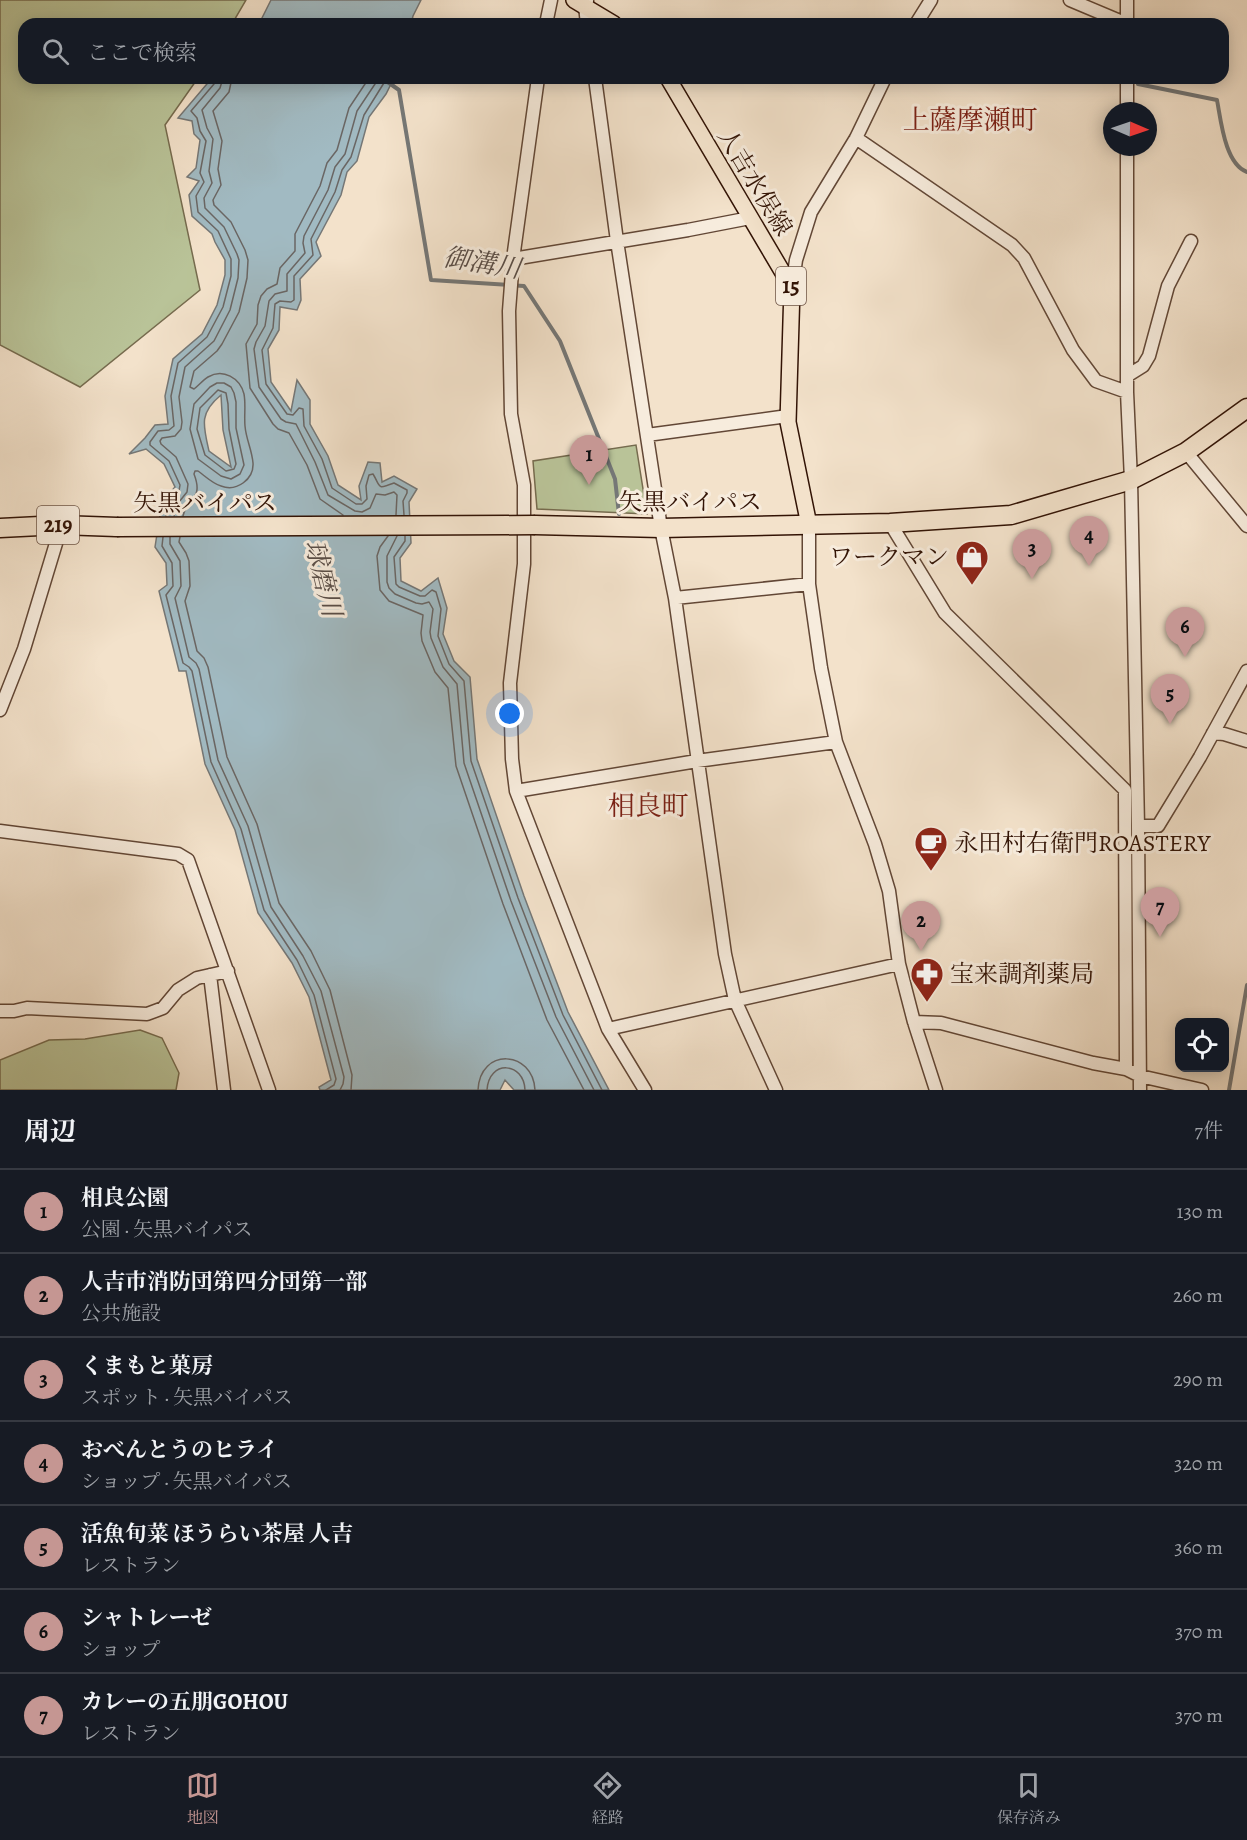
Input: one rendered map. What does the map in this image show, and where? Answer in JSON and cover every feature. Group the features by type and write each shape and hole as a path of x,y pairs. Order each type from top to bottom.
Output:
{"highway":[{"name":"矢黒バイパス","path":"0,528 60,525 117,527 535,525 661,528 891,523 1011,515 1131,480 1186,453 1247,408"}],"main road":[{"path":"582,2 605,18"},
{"name":"人吉水俣線","path":"672,84 792,288"},
{"name":"15","path":"792,288 788,416 810,525"}],"street":[{"path":"547,18 550,0"},
{"path":"920,18 931,0"},
{"path":"1070,0 1113,18"},
{"path":"1127,0 1127,18"},
{"path":"582,2 586,18"},
{"path":"537,84 513,259 509,311 511,414 524,486 524,564 510,683 512,759 516,791 608,1029 645,1090"},
{"path":"596,84 617,242 661,528 675,598 725,954 735,1000 776,1090"},
{"path":"792,288 796,260 812,212 856,138 882,84"},
{"path":"1127,84 1127,102"},
{"path":"856,138 1012,245 1024,258 1073,350 1096,381 1127,392"},
{"path":"1127,156 1127,392 1138,826 1140,1090"},
{"path":"513,259 750,218"},
{"path":"1127,376 1143,366 1149,357 1168,286 1191,241"},
{"path":"647,435 788,416"},
{"path":"1186,453 1247,526"},
{"path":"891,523 945,614 1125,790 1126,1069"},
{"path":"0,710 3,693 24,649 60,525"},
{"path":"810,525 809,584 821,668 836,742 875,844 889,891 899,964 914,1022 936,1090"},
{"path":"675,598 809,584"},
{"path":"1138,826 1158,826 1246,676"},
{"path":"1213,733 1247,741"},
{"path":"516,791 697,761 836,742"},
{"path":"0,831 178,854 188,860 268,1090"},
{"path":"608,1029 899,964"},
{"path":"0,1011 27,1008 147,1014 163,1008 178,990 197,978 228,971"},
{"path":"210,975 224,1090"},
{"path":"914,1022 942,1023 1126,1069 1140,1076 1202,1090"}],"green space":[{"path":"0,0 246,0 236,18 18,18 18,84 194,84 165,125 200,290 80,387 0,345"},
{"path":"636,445 647,514 537,509 533,461"},
{"path":"140,1030 162,1038 179,1073 176,1090 0,1090 0,1060 49,1040 85,1039"}],"water":[{"path":"271,0 421,0 412,18 262,18"},
{"name":"球磨川","path":"207,84 391,84 369,117 357,161 347,172 341,195 316,242 321,256 300,279 301,300 297,310 280,307 279,330 268,349 271,382 291,411 297,380 310,400 310,424 328,456 338,485 361,500 359,486 368,462 380,463 382,482 394,476 417,489 409,502 411,543 400,558 401,581 421,591 438,578 447,608 443,634 454,661 470,677 477,759 524,896 568,1012 609,1090 514,1090 505,1080 500,1090 320,1090 319,1087 331,1080 309,997 292,963 258,913 235,830 205,764 186,671 179,671 159,591 167,585 166,563 155,547 162,502 175,487 164,464 146,449 129,454 155,425 168,424 165,396 173,359 202,334 217,305 225,275 225,260 212,234 192,216 189,195 199,181 187,177 196,168 200,140 194,134 192,121 178,118","holes":["221,395 223,430 231,467 209,451 204,427 209,408"]}],"waterway":[{"name":"御溝川","path":"390,84 399,90 431,280 524,286 560,341 615,479 619,514"},
{"path":"1138,84 1217,100 1222,130 1229,151 1234,160 1247,172"},
{"path":"1229,1090 1247,985"}],"place":[{"name":"相良公園","path":"589,485"},
{"name":"おべんとうのヒライ","path":"1089,566"},
{"name":"くまもと菓房","path":"1032,579"},
{"name":"ワークマン","path":"972,586"},
{"name":"シャトレーゼ","path":"1185,657"},
{"name":"活魚旬菜 ほうらい茶屋 人吉","path":"1170,724"},
{"name":"永田村右衛門ROASTERY","path":"931,872"},
{"name":"カレーの五朋GOHOU","path":"1160,937"},
{"name":"人吉市消防団第四分団第一部","path":"921,951"},
{"name":"宝来調剤薬局","path":"927,1003"}],"district":[{"name":"上薩摩瀬町","path":"970,120"},
{"name":"相良町","path":"648,806"}]}
